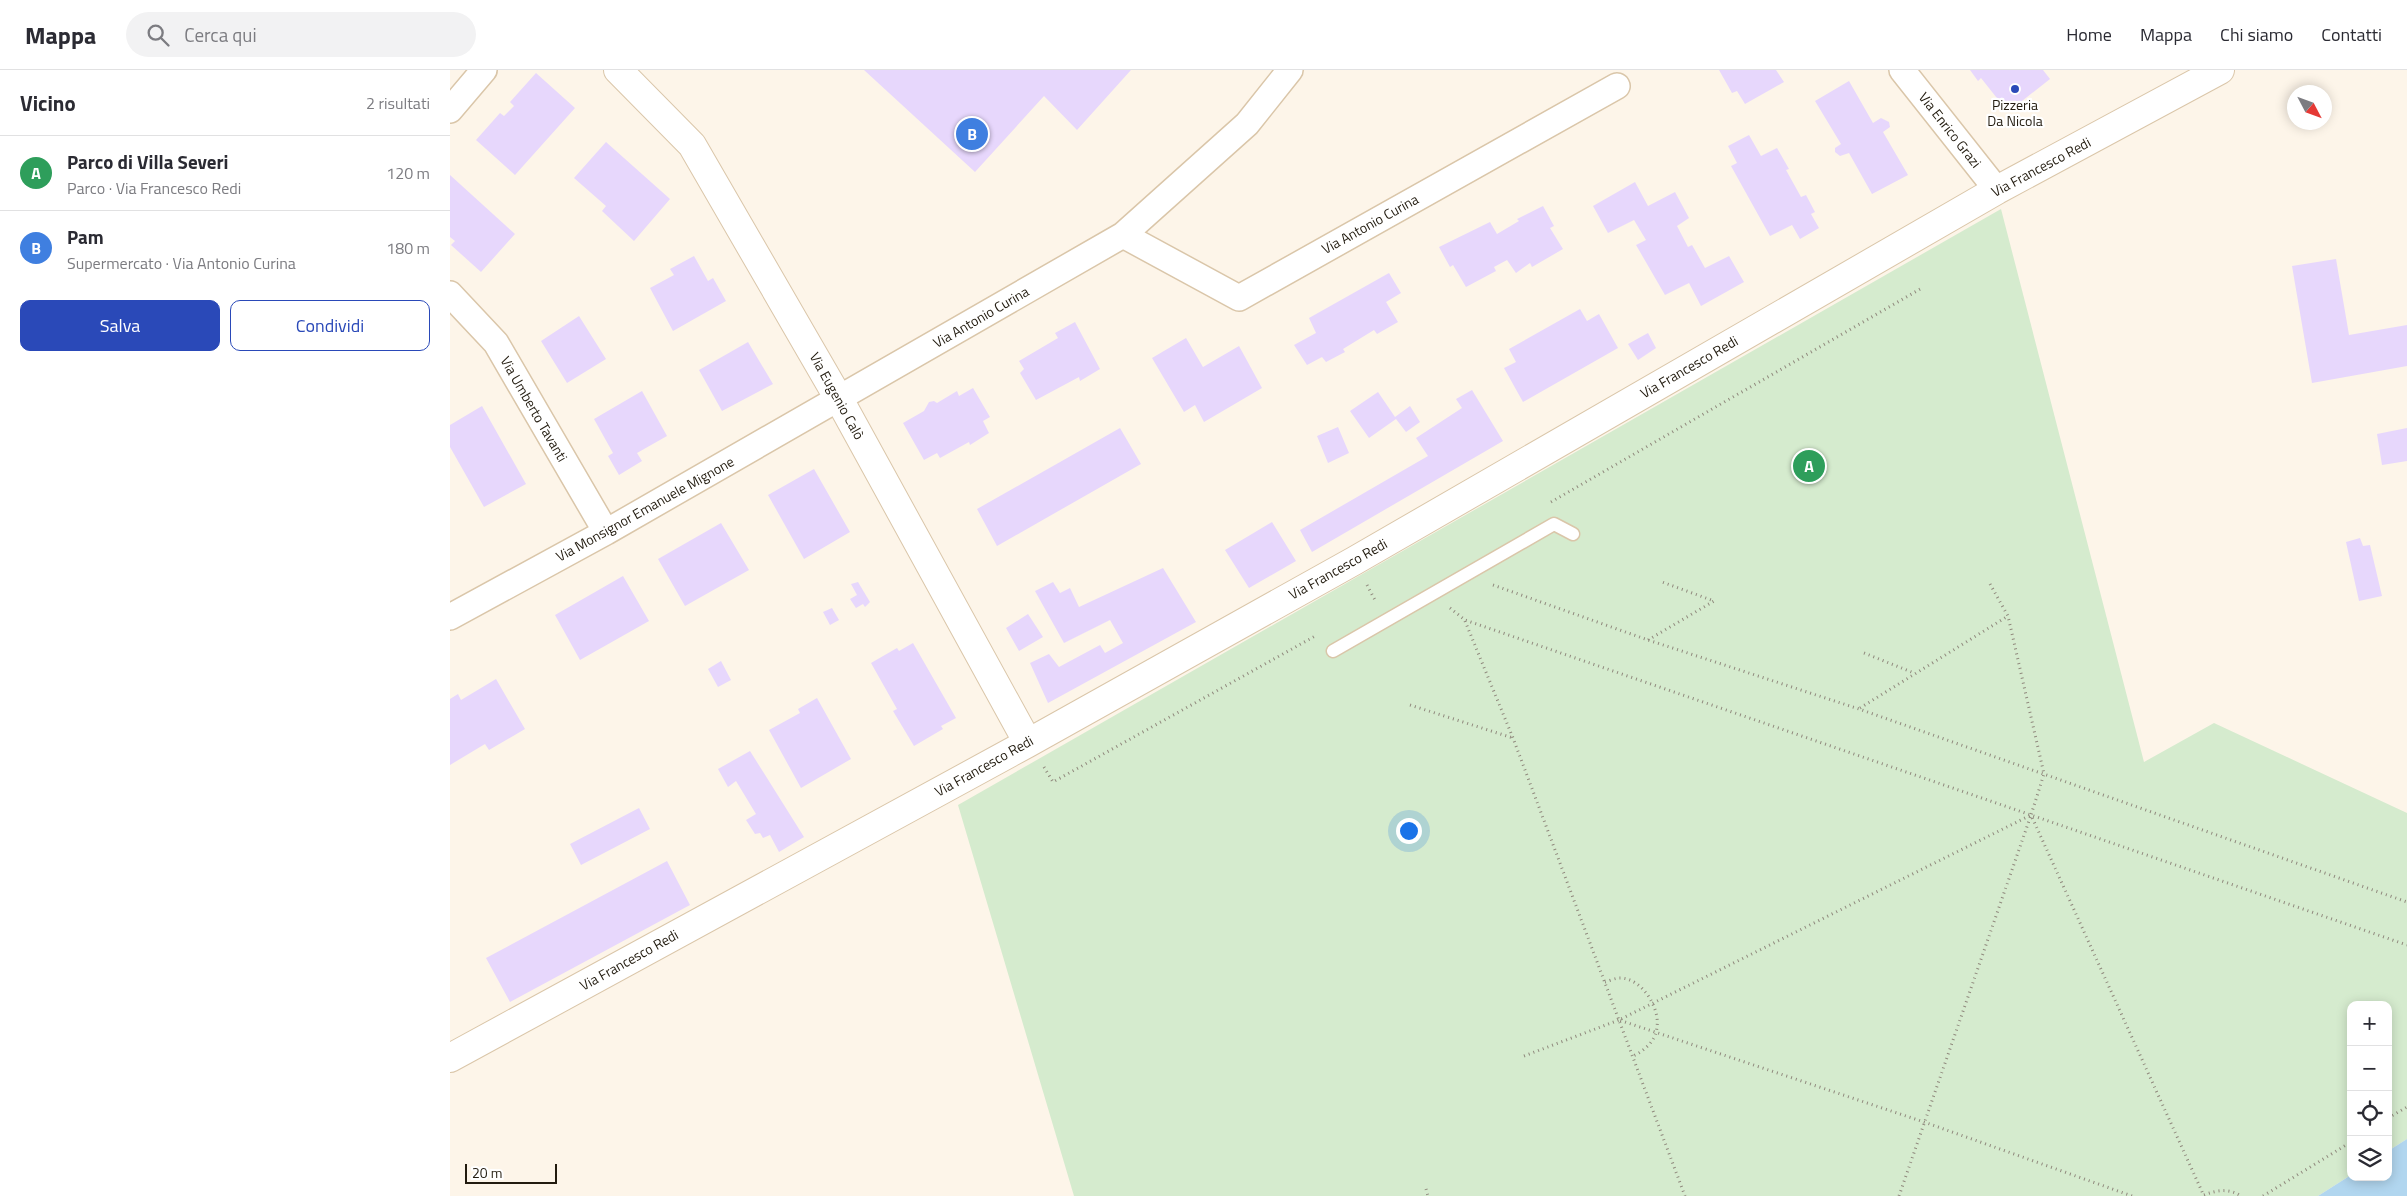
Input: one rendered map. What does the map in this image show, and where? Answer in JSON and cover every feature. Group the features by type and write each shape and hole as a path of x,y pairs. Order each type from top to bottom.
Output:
{"street":[{"path":"450,110 484,70"},
{"name":"Via Eugenio Calò","path":"618,70 692,145 839,399 1028,742"},
{"name":"Via Antonio Curina","path":"839,399 1123,235 1247,124 1290,70"},
{"name":"Via Enrico Grazi","path":"1902,70 1997,190"},
{"name":"Via Francesco Redi","path":"450,1058 1028,742 1354,561 1997,190 2220,70"},
{"name":"Via Antonio Curina","path":"1123,235 1239,298 1617,86"},
{"name":"Via Umberto Tavanti","path":"450,294 496,343 606,532"},
{"name":"Via Monsignor Emanuele Mignone","path":"450,617 606,532 839,399"}],"lane":[{"path":"1334,652 1464,574 1554,524 1573,534"}],"path":[{"path":"1546,505 1922,288"},
{"path":"1354,561 1376,602"},
{"path":"1464,574 1648,640 1859,709 2407,902"},
{"path":"1648,640 1714,601 1662,582"},
{"path":"1899,1196 2044,774 2008,616 1990,584"},
{"path":"1432,594 1465,620 2407,945"},
{"path":"1368,607 1384,598"},
{"path":"1859,709 2008,616"},
{"path":"1465,620 1514,738 1685,1196"},
{"path":"1028,742 1054,782 1324,631"},
{"path":"1864,652 1914,674"},
{"path":"1410,705 1514,738"},
{"path":"1524,1056 1619,1020 2031,816"},
{"path":"2031,816 2204,1196 2222,1190 2232,1191 2241,1196"},
{"path":"1605,982 1621,978 1634,982 1652,1003 1657,1016 1656,1033 1649,1045 1642,1052 1632,1056"},
{"path":"1619,1020 1924,1122 2132,1196"},
{"path":"2392,1116 2407,1107"},
{"path":"2263,1196 2347,1144"},
{"path":"1426,1189 1428,1196"}],"green space":[{"path":"2001,209 2144,762 2214,723 2407,813 2407,1139 2392,1148 2392,1001 2347,1001 2347,1178 2318,1196 1074,1196 958,805"}],"water":[{"path":"2407,1139 2407,1196 2318,1196 2347,1178 2347,1181 2392,1181 2392,1148"}],"building":[{"path":"864,70 1131,70 1077,130 1044,96 975,172"},
{"path":"1719,70 1776,70 1784,82 1745,104 1737,91 1732,93"},
{"path":"1970,70 2043,70 2050,79 2008,112 1981,78 1978,81"},
{"path":"536,73 575,108 515,175 476,140 500,113 504,116 514,106 510,102"},
{"path":"1849,81 1873,123 1881,118 1889,122 1890,127 1883,132 1908,175 1872,194 1849,153 1840,156 1835,152 1835,148 1841,144 1815,101"},
{"path":"1749,135 1761,156 1777,148 1789,169 1786,170 1801,197 1806,195 1815,212 1811,214 1819,228 1800,239 1792,225 1770,236 1731,166 1737,163 1728,146"},
{"path":"606,142 670,199 634,241 602,211 606,206 574,178"},
{"path":"450,175 515,234 481,272 451,245 455,241 450,237"},
{"path":"1635,182 1648,206 1675,192 1689,218 1677,226 1688,247 1692,245 1705,268 1729,256 1744,282 1701,306 1689,283 1665,295 1636,245 1646,240 1634,220 1608,233 1593,206"},
{"path":"1543,206 1554,226 1550,228 1563,249 1532,267 1530,263 1516,273 1507,260 1494,267 1496,271 1466,287 1453,265 1450,267 1439,247 1490,222 1497,234 1519,221 1517,219"},
{"path":"694,256 708,281 713,278 726,301 673,331 650,288 674,275 670,269"},
{"path":"2336,259 2349,335 2407,325 2407,366 2312,383 2292,266"},
{"path":"1389,273 1401,293 1386,302 1398,322 1377,334 1374,330 1343,349 1345,352 1326,362 1322,357 1307,365 1294,345 1316,333 1309,318"},
{"path":"1580,309 1587,321 1599,314 1618,348 1523,402 1504,368 1516,362 1509,349"},
{"path":"579,316 606,359 567,383 541,341"},
{"path":"1075,322 1100,369 1080,381 1079,377 1036,400 1020,373 1024,369 1019,361 1058,338 1055,333"},
{"path":"1648,333 1656,348 1638,360 1628,344"},
{"path":"1186,338 1203,367 1239,346 1262,388 1204,422 1195,405 1184,412 1152,358"},
{"path":"748,342 773,384 722,411 699,370"},
{"path":"973,388 990,417 983,421 989,433 970,445 969,442 940,458 937,453 924,460 903,423 924,411 929,402 934,401 937,403 957,391 959,396"},
{"path":"1472,390 1503,441 1312,552 1300,530 1428,456 1416,438 1462,408 1456,399"},
{"path":"642,391 667,436 637,453 642,461 619,475 608,456 613,453 594,419"},
{"path":"1378,392 1395,417 1410,406 1420,422 1406,432 1396,419 1369,438 1350,411"},
{"path":"482,406 526,484 484,507 450,447 450,425"},
{"path":"1338,427 1349,453 1328,463 1317,436"},
{"path":"1120,428 1141,464 997,546 977,509"},
{"path":"2407,428 2407,461 2382,465 2377,434"},
{"path":"814,469 850,532 804,559 768,495"},
{"path":"1272,522 1296,561 1249,588 1225,550"},
{"path":"721,523 749,570 685,606 658,559"},
{"path":"2360,538 2363,546 2370,545 2382,596 2359,601 2346,542"},
{"path":"1163,568 1196,622 1048,703 1030,663 1049,654 1059,667 1100,645 1105,653 1123,643 1110,620 1064,643 1035,591 1053,582 1060,593 1070,588 1079,607"},
{"path":"623,576 649,621 580,660 555,615"},
{"path":"858,582 870,602 865,607 863,604 856,608 850,599 857,595 851,584"},
{"path":"832,608 839,620 830,625 823,612"},
{"path":"1028,614 1043,637 1019,651 1006,628"},
{"path":"913,643 956,718 941,726 943,729 914,746 893,711 897,709 871,663 897,648 899,651"},
{"path":"721,661 731,680 718,687 708,669"},
{"path":"496,679 525,729 489,750 485,744 450,765 450,699 458,694 461,700"},
{"path":"817,698 851,759 801,788 769,730 800,713 798,709"},
{"path":"750,751 804,837 779,852 770,835 763,838 760,833 755,834 746,820 756,814 736,781 728,787 718,769"},
{"path":"639,808 650,829 581,865 570,844"},
{"path":"667,861 690,905 510,1002 486,958"}],"place":[{"name":"Pizzeria Da Nicola","path":"2015,89"},
{"name":"Pam","path":"972,134"},
{"name":"Parco di Villa Severi","path":"1809,466"}]}
